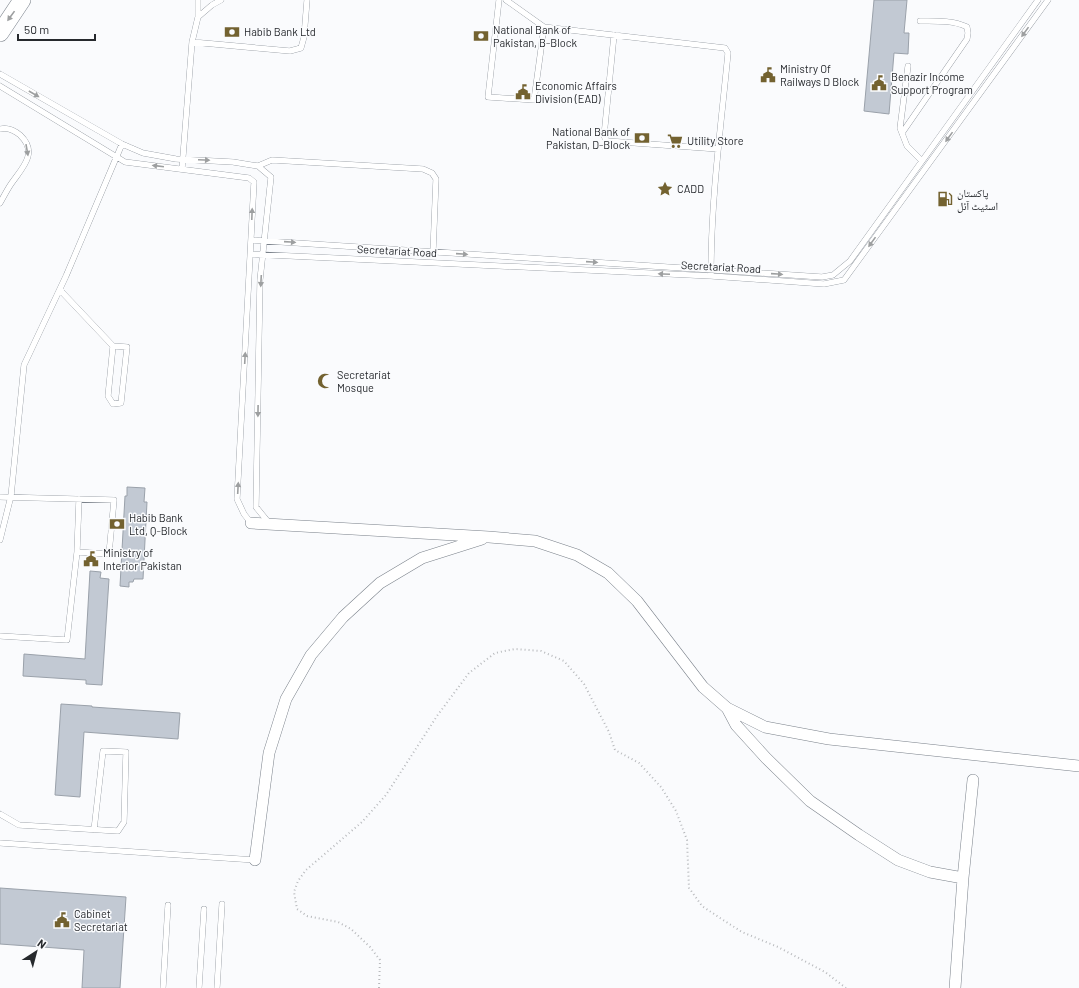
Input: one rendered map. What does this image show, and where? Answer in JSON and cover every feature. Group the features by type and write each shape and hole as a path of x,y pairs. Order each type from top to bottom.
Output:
{"main road":[{"path":"0,32 22,0"}],"street":[{"path":"251,523 535,541 577,555 608,573 637,601 703,687 727,708 765,727 828,739 1079,766"},
{"path":"255,860 269,753 286,699 311,655 342,617 380,583 422,558 488,537"},
{"path":"727,708 736,726 810,801 898,860 930,872 963,878"},
{"path":"956,988 963,878 973,780"}],"lane":[{"path":"182,169 192,42 198,18 198,0"},
{"path":"198,18 212,5 221,0"},
{"path":"192,42 290,51 301,48 304,37 308,0"},
{"path":"499,0 488,97 534,100 544,26"},
{"path":"506,0 544,26 725,48 728,53 718,149 712,233 711,273"},
{"name":"Secretariat Road","path":"251,254 711,273 822,277 833,275 850,261 1038,0"},
{"name":"Secretariat Road","path":"252,240 711,273 824,284 844,280 1048,0"},
{"path":"902,133 967,39 967,27 961,24 920,21"},
{"path":"614,35 604,136 607,141 718,149"},
{"path":"908,66 900,128 908,146 922,161"},
{"path":"0,74 122,144 143,153 182,159 233,162 258,166 271,177 260,280 256,507 263,517 271,524"},
{"path":"0,86 125,162 249,178 254,182 237,499 244,514 251,523"},
{"path":"0,129 6,128 18,134 23,139 29,150 27,161 0,203"},
{"path":"0,540 11,496 24,365 60,290 122,144"},
{"path":"258,166 272,160 423,169 432,173 436,179 432,252"},
{"path":"60,290 113,346 127,347 121,403 114,404 108,396 113,346"},
{"path":"0,497 11,496 114,500 109,554 77,552"},
{"path":"0,636 66,640 77,552 79,499"},
{"path":"0,814 19,825 94,830 118,831 124,822 126,752 103,751 94,830"},
{"path":"0,843 255,860"},
{"path":"217,988 222,904"},
{"path":"163,988 168,905"},
{"path":"199,988 204,909"}],"path":[{"path":"379,988 380,960 351,929 338,922 307,916 297,909 294,892 298,881 306,870 362,822 386,795 437,716 469,673 496,653 515,649 541,651 564,661 584,684 609,732 615,750 639,763 661,787 676,811 687,840 689,888 702,906 742,932 778,947 825,972 846,988"}],"building":[{"name":"Benazir Income Support Program","path":"874,0 907,0 904,33 909,33 908,54 894,53 889,114 864,111"},
{"path":"127,487 145,488 144,502 147,502 143,579 134,579 133,582 129,582 129,587 120,586 125,496 127,496"},
{"path":"90,571 101,572 100,578 109,579 102,685 86,684 86,680 23,676 24,654 85,659"},
{"path":"61,704 180,713 178,739 84,732 80,797 55,795"},
{"name":"Cabinet Secretariat","path":"0,888 126,897 120,988 82,988 84,950 0,944"}],"place":[{"name":"Habib Bank Ltd","path":"232,32"},
{"name":"National Bank of Pakistan, B-Block","path":"481,36"},
{"name":"Ministry Of Railways D Block","path":"768,75"},
{"name":"Benazir Income Support Program","path":"879,83"},
{"name":"Economic Affairs Division (EAD)","path":"523,92"},
{"name":"National Bank of Pakistan, D-Block","path":"642,138"},
{"name":"Utility Store","path":"675,141"},
{"name":"CADD","path":"665,189"},
{"name":"پاکستان اسٹیٹ آئل","path":"945,199"},
{"name":"Secretariat Mosque","path":"325,381"},
{"name":"Habib Bank Ltd, Q-Block","path":"117,524"},
{"name":"Ministry of Interior Pakistan","path":"91,559"},
{"name":"Cabinet Secretariat","path":"62,920"}]}
